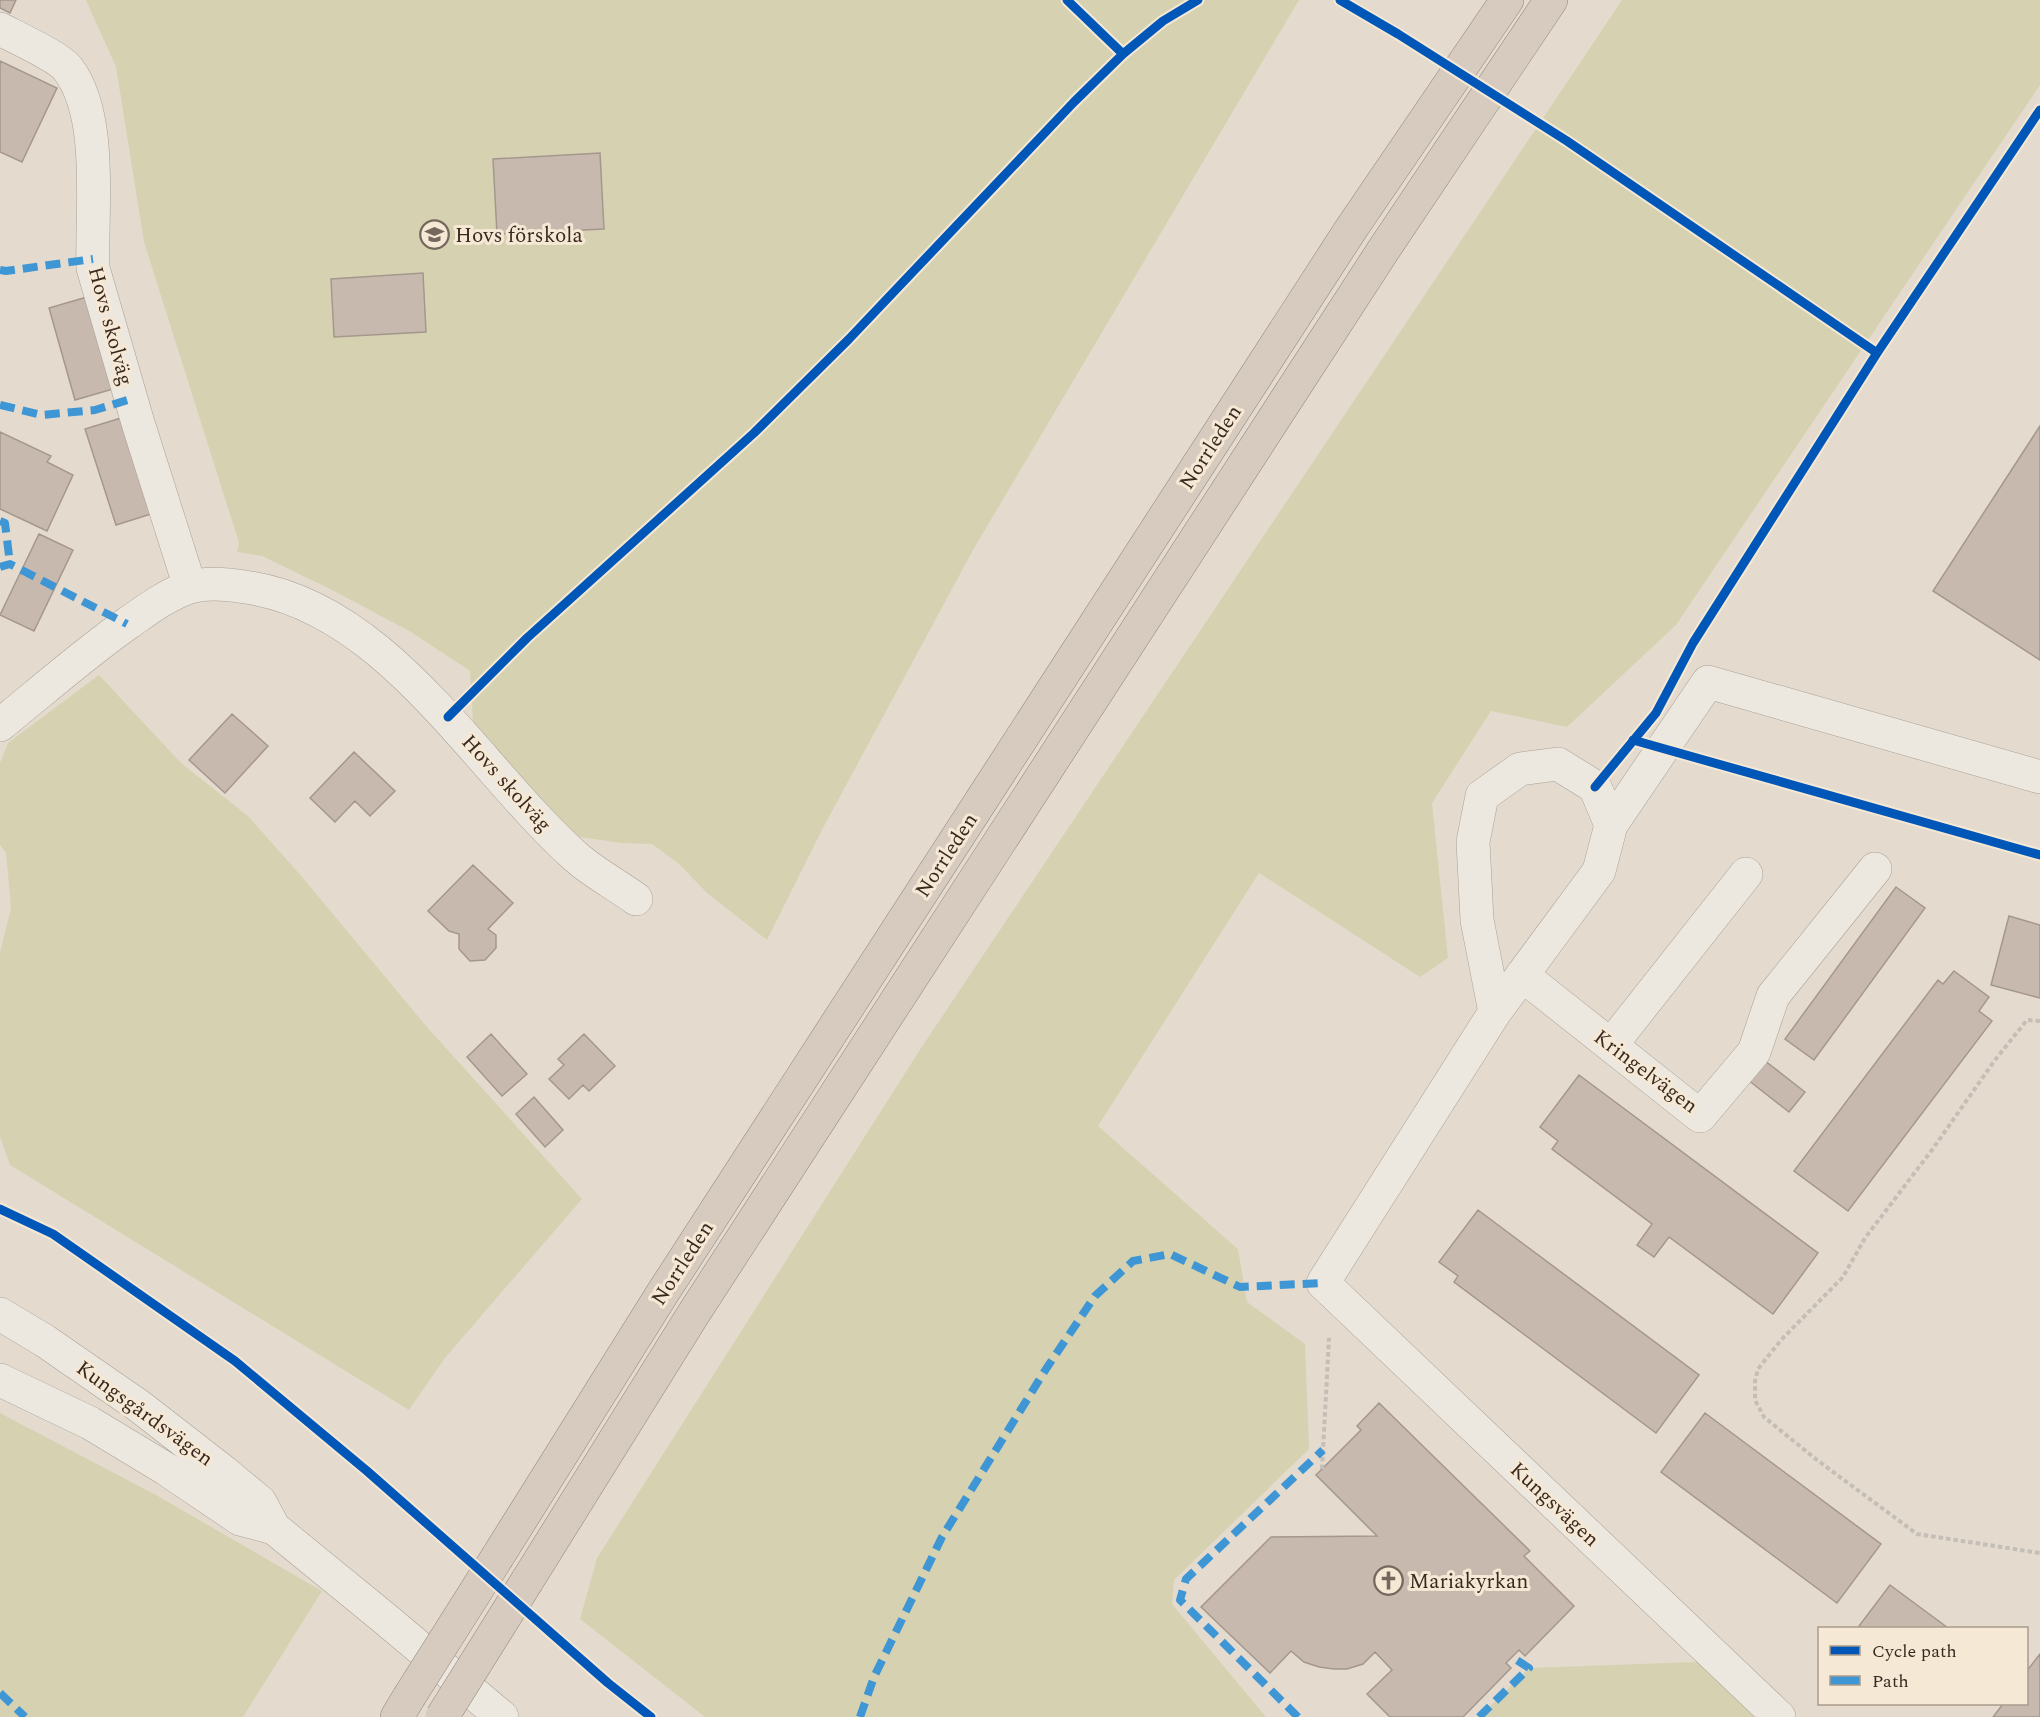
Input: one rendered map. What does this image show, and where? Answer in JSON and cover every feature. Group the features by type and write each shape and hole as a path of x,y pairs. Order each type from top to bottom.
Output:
{"highway":[{"name":"Norrleden","path":"403,1707 668,1284 1312,290 1507,0"},
{"name":"Norrleden","path":"442,1717 700,1303 1378,259 1551,0"}],"street":[{"name":"Hovs skolväg","path":"0,29 67,67 81,93 92,135 95,181 93,268 138,423 190,587"},
{"name":"Hovs skolväg","path":"0,725 115,633 170,595 190,587 210,584 262,589 319,609 348,627 399,669 448,717 509,789 578,859 636,899"},
{"path":"1331,1291 1323,1283 1495,1012 1599,871 1611,825 1708,682 2040,777"},
{"path":"1495,1012 1477,920 1473,842 1482,796 1520,769 1558,764 1595,787 1611,825"},
{"name":"Kringelvägen","path":"1522,975 1700,1116 1754,1052 1773,996 1875,869"},
{"path":"1611,1046 1746,874"},
{"name":"Kungsvägen","path":"1331,1291 1779,1717"},
{"name":"Kungsgårdsvägen","path":"0,1314 98,1377 224,1472 260,1502 274,1528 502,1717"},
{"name":"Kungsgårdsvägen","path":"0,1380 90,1424 166,1469 240,1519 274,1528"}],"path":[{"path":"2040,1021 2027,1020 1995,1060 1932,1150 1865,1238 1843,1277 1781,1340 1758,1369 1755,1381 1755,1400 1764,1417 1817,1460 1917,1534 2040,1553"},
{"path":"1322,1469 1331,1291"}],"shaded area":[{"path":"86,0 1299,0 973,550 823,828 767,940 707,893 679,864 652,844 621,843 580,837 515,781 473,722 470,671 411,632 334,591 262,556 237,552 239,543 144,242 116,67"},
{"path":"1622,0 2040,0 2040,85 1676,625 1567,727 1491,711 1432,803 1448,958 1420,977 1259,873 1098,1126 1238,1249 1247,1302 1305,1344 1309,1449 1174,1580 1172,1604 1266,1717 705,1717 580,1619 597,1558 921,1048"},
{"path":"99,675 181,763 248,816 303,878 427,1027 582,1199 445,1358 409,1410 10,1165 0,1137 0,952 11,908 6,853 0,845 0,763 8,743"},
{"path":"0,1413 156,1495 322,1591 243,1717 0,1717"},
{"path":"1721,1661 1779,1717 1479,1717 1529,1668"}],"building":[{"path":"0,0 16,0 10,13 0,8"},
{"path":"0,61 57,88 22,162 0,152"},
{"path":"600,153 604,229 497,234 493,159"},
{"path":"423,273 426,332 334,337 331,279"},
{"path":"87,297 113,389 75,400 49,308"},
{"path":"121,418 151,514 116,525 85,429"},
{"path":"2040,426 2040,660 1933,591"},
{"path":"0,432 51,456 47,462 73,475 47,531 0,509"},
{"path":"39,534 73,550 34,631 0,615"},
{"path":"232,714 268,746 225,793 189,760"},
{"path":"354,752 395,791 370,816 355,801 335,822 310,798"},
{"path":"473,865 513,903 488,929 496,935 496,948 485,960 470,961 459,949 459,934 449,931 428,911"},
{"path":"1896,887 1925,908 1814,1060 1785,1039"},
{"path":"2009,916 2040,925 2040,998 1991,985"},
{"path":"1954,971 1989,997 1979,1011 1992,1021 1848,1211 1794,1171 1938,980 1943,984"},
{"path":"491,1034 527,1074 502,1096 467,1057"},
{"path":"584,1034 615,1066 589,1091 583,1085 569,1099 549,1079 564,1065 558,1059"},
{"path":"1764,1060 1805,1092 1789,1112 1748,1080"},
{"path":"1579,1075 1818,1253 1773,1314 1669,1237 1654,1257 1637,1245 1652,1224 1552,1149 1558,1141 1540,1127"},
{"path":"534,1097 563,1130 545,1147 516,1114"},
{"path":"1478,1210 1699,1375 1656,1433 1454,1282 1458,1276 1439,1262"},
{"name":"Mariakyrkan","path":"1379,1403 1530,1551 1524,1556 1574,1606 1525,1656 1519,1650 1506,1663 1511,1668 1463,1717 1390,1717 1367,1694 1392,1670 1375,1652 1363,1664 1347,1669 1334,1669 1304,1662 1291,1651 1270,1673 1201,1607 1271,1537 1377,1536 1316,1475 1361,1430 1357,1426"},
{"path":"1705,1413 1881,1544 1837,1603 1661,1472"},
{"path":"1890,1585 1947,1627 1860,1627 1859,1626"},
{"path":"2040,1654 2040,1717 1993,1717 2002,1705 2028,1705 2028,1669"}],"marked path":[{"path":"0,270 93,259"},
{"path":"0,405 42,415 95,410 131,399"},
{"path":"0,521 5,523 10,564"},
{"path":"0,567 10,564 127,624"},
{"path":"860,1717 874,1677 942,1537 1046,1369 1095,1296 1133,1261 1170,1254 1240,1287 1323,1283"},
{"path":"1298,1717 1180,1600 1186,1579 1323,1450"},
{"path":"1479,1717 1529,1668 1512,1657"},
{"path":"0,1693 25,1717"}],"cycle path":[{"path":"1067,0 1123,54"},
{"path":"448,717 527,638 754,433 849,339 1074,102 1123,54 1163,21 1198,0"},
{"path":"1340,0 1567,141 1877,353"},
{"path":"1595,787 1656,713 1693,643 1877,353 2040,110"},
{"path":"1633,740 2040,855"},
{"path":"0,1209 53,1234 235,1361 367,1471 608,1683 651,1717"}],"place":[{"name":"Hovs förskola","path":"434,235"},
{"name":"Mariakyrkan","path":"1388,1581"}]}
